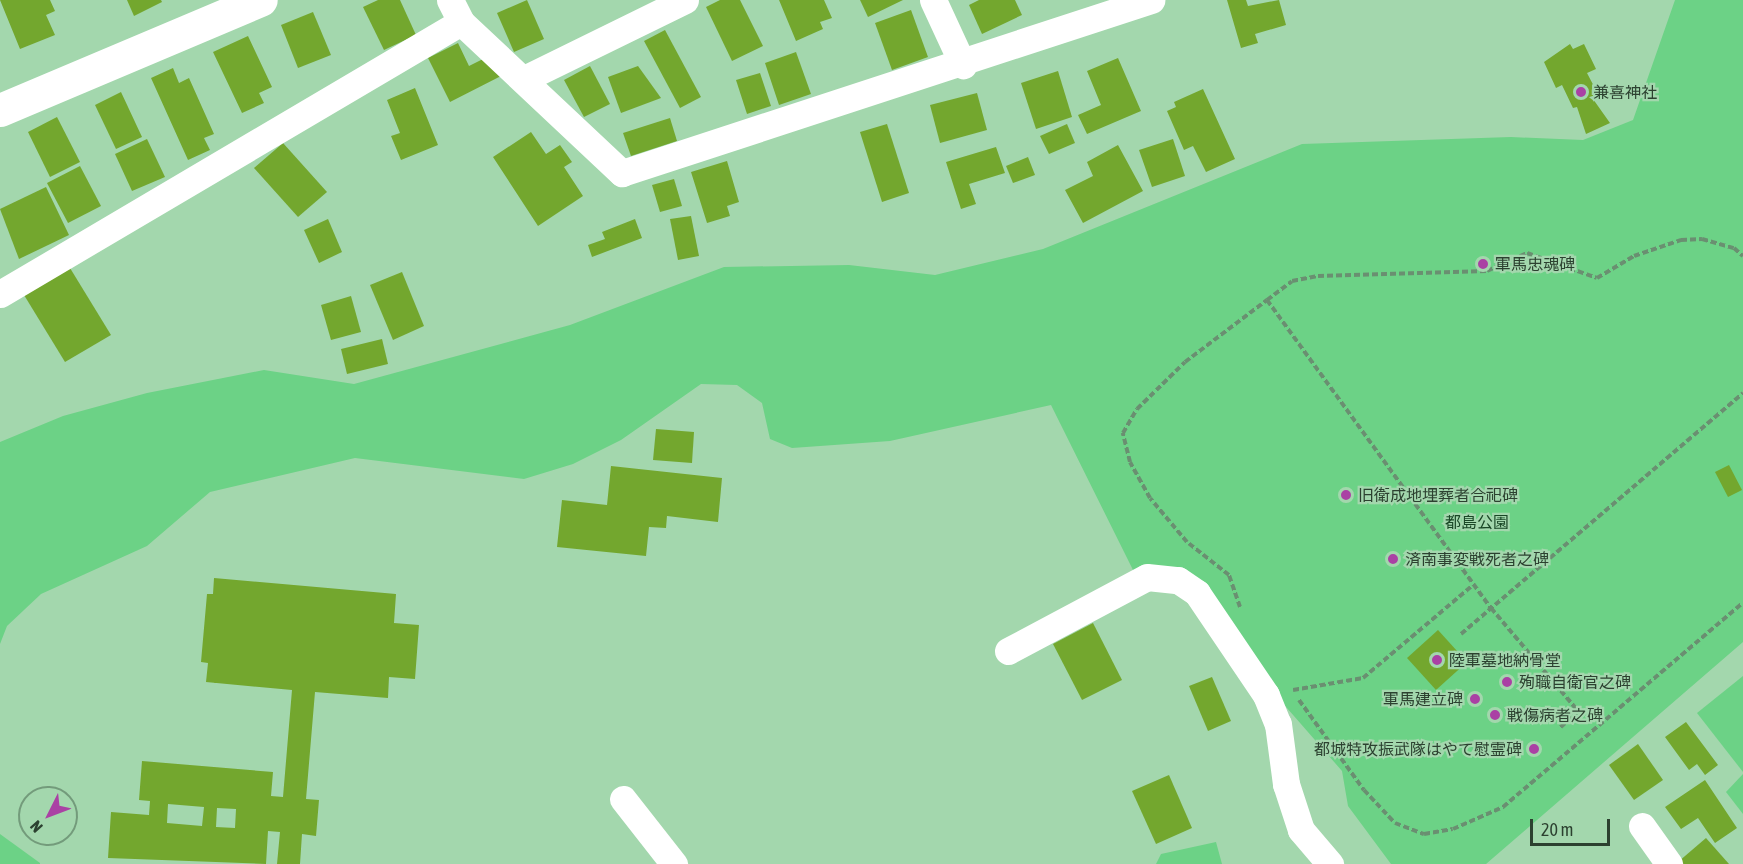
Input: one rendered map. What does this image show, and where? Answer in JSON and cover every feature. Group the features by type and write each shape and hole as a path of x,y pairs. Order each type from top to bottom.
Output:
{"street":[{"path":"0,110 261,0"},
{"path":"526,78 685,0"},
{"path":"933,0 963,65"},
{"path":"0,294 456,11 622,173 963,65 1151,0"},
{"path":"1008,651 1147,577 1178,580 1197,593 1280,689 1278,724 1286,784 1297,820 1311,847 1330,864"},
{"path":"623,799 674,864"},
{"path":"1642,826 1669,864"}],"path":[{"path":"1243,616 1229,575 1182,537 1150,498 1130,462 1123,433 1137,409 1185,362 1292,281 1318,276 1487,271 1527,254 1597,278 1634,256 1681,240 1702,239 1734,248 1743,256"},
{"path":"1267,300 1473,585 1578,711 1560,728"},
{"path":"1461,634 1743,393"},
{"path":"1280,689 1363,678 1473,585"},
{"path":"1280,689 1364,790 1395,822 1424,834 1453,829 1503,807 1743,603"}],"green space":[{"name":"都島公園","path":"1675,0 1743,0 1743,642 1486,864 1391,864 1348,806 1342,771 1273,692 1213,596 1133,570 1051,405 890,441 792,448 770,439 762,403 737,385 701,384 621,440 573,464 524,479 355,458 210,492 147,546 41,594 7,626 0,644 0,442 63,416 147,393 264,370 354,384 570,325 724,267 849,265 935,275 1043,249 1302,144 1511,137 1583,140 1633,120"},
{"path":"1743,676 1743,772 1697,713"},
{"path":"1743,774 1743,814 1726,792"},
{"path":"0,834 40,863 40,864 0,864"},
{"path":"1216,842 1222,864 1156,864 1161,854"}],"building":[{"path":"0,0 50,0 55,11 46,15 55,35 20,49"},
{"path":"127,0 161,0 162,2 134,16"},
{"path":"378,0 400,0 416,35 384,50 363,7"},
{"path":"527,0 544,39 514,52 497,13"},
{"path":"720,0 740,0 763,46 732,61 706,7"},
{"path":"779,0 824,0 832,18 820,22 823,29 796,41"},
{"path":"860,0 903,0 868,17"},
{"path":"979,0 1015,0 1022,15 982,34 969,5"},
{"path":"1227,0 1246,0 1248,6 1279,0 1286,25 1255,34 1258,43 1241,48"},
{"path":"911,10 928,57 892,70 875,23"},
{"path":"313,12 331,55 298,68 281,25"},
{"path":"665,30 701,97 680,108 644,41"},
{"path":"248,36 272,87 259,93 264,103 242,113 213,52"},
{"path":"458,43 469,66 491,55 501,76 450,102 428,58"},
{"name":"兼喜神社","path":"1570,44 1573,49 1584,44 1596,69 1587,73 1599,96 1593,99 1610,123 1586,134 1577,107 1573,108 1562,85 1556,88 1544,62"},
{"path":"796,52 811,94 779,105 765,63"},
{"path":"1118,58 1141,111 1087,134 1078,115 1101,105 1087,71"},
{"path":"590,66 610,104 584,117 564,80"},
{"path":"638,66 661,98 621,113 608,77"},
{"path":"173,68 179,83 189,78 214,134 204,138 210,150 188,160 151,78"},
{"path":"1058,71 1072,117 1036,129 1021,83"},
{"path":"760,73 771,106 747,114 736,80"},
{"path":"415,88 438,145 401,160 391,136 400,133 387,100"},
{"path":"1203,89 1235,159 1206,172 1193,146 1184,150 1167,111 1176,107 1174,102"},
{"path":"121,92 142,137 116,149 95,105"},
{"path":"977,93 987,130 940,143 930,105"},
{"path":"57,117 80,162 50,177 28,132"},
{"path":"670,118 677,141 631,156 623,133"},
{"path":"887,124 909,193 882,202 860,132"},
{"path":"1067,124 1075,143 1049,154 1040,136"},
{"path":"531,132 546,154 560,145 572,162 564,167 583,196 538,226 493,157"},
{"path":"147,139 165,177 132,191 115,154"},
{"path":"1173,139 1185,176 1152,187 1139,150"},
{"path":"283,143 327,192 298,217 254,168"},
{"path":"1118,145 1143,191 1083,223 1065,190 1093,176 1087,162"},
{"path":"996,147 1005,173 969,184 976,204 961,209 946,162"},
{"path":"1028,157 1035,175 1013,183 1006,166"},
{"path":"727,161 739,202 727,206 730,216 707,223 691,172"},
{"path":"80,166 101,206 68,223 47,183"},
{"path":"674,179 682,206 660,212 652,185"},
{"path":"46,187 69,235 19,259 0,209"},
{"path":"691,216 699,256 678,260 670,219"},
{"path":"328,219 342,252 319,263 304,230"},
{"path":"635,219 642,238 592,257 588,245 605,239 602,232"},
{"path":"70,268 111,335 65,362 24,295"},
{"path":"402,272 424,326 393,340 370,285"},
{"path":"351,296 361,332 331,340 321,305"},
{"path":"382,339 388,364 347,374 341,349"},
{"path":"656,429 694,432 692,463 653,460"},
{"path":"1729,465 1742,490 1728,497 1715,472"},
{"path":"611,466 722,478 718,522 667,516 666,528 649,527 646,556 557,547 562,500 607,505"},
{"path":"214,578 396,594 394,623 419,625 415,679 389,677 388,698 315,692 306,799 319,800 316,836 302,834 300,864 277,864 280,832 268,831 266,864 108,858 111,812 149,815 150,801 139,800 142,761 273,772 271,796 283,797 292,690 206,682 208,663 201,662 207,594 213,594","holes":["168,804 204,807 202,826 167,823","217,808 236,809 235,828 216,827"]},
{"path":"1093,623 1122,680 1082,700 1053,644"},
{"name":"陸軍墓地納骨堂","path":"1438,630 1467,662 1436,690 1407,658"},
{"path":"1212,677 1231,721 1208,731 1189,686"},
{"path":"1686,722 1718,765 1705,775 1697,764 1689,770 1665,737"},
{"path":"1638,744 1663,780 1634,800 1609,765"},
{"path":"1169,775 1192,828 1156,844 1132,791"},
{"path":"1705,780 1737,828 1715,843 1698,818 1681,829 1665,807"},
{"path":"1706,838 1729,864 1680,864 1678,862"}],"place":[{"name":"兼喜神社","path":"1581,92"},
{"name":"軍馬忠魂碑","path":"1483,264"},
{"name":"旧衛成地埋葬者合祀碑","path":"1346,495"},
{"name":"済南事変戦死者之碑","path":"1393,559"},
{"name":"陸軍墓地納骨堂","path":"1437,660"},
{"name":"殉職自衛官之碑","path":"1507,682"},
{"name":"軍馬建立碑","path":"1475,699"},
{"name":"戦傷病者之碑","path":"1495,715"},
{"name":"都城特攻振武隊はやて慰霊碑","path":"1534,749"}]}
